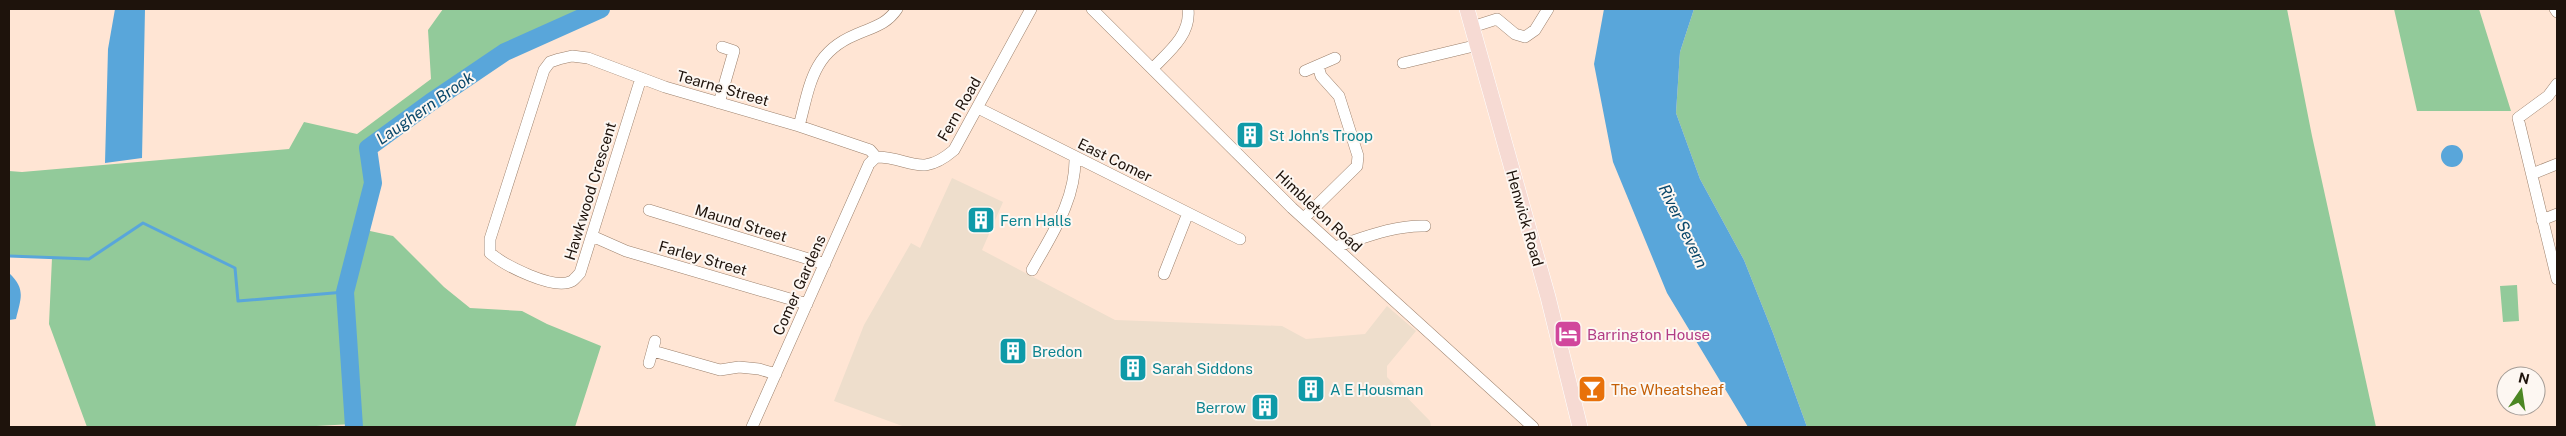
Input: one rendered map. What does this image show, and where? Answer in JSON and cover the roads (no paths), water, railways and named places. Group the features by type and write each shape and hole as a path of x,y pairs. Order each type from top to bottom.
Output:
{"main road":[{"name":"Henwick Road","path":"1468,9 1548,297 1580,427"}],"street":[{"path":"800,126 813,72 830,49 856,34 882,25 897,9"},
{"name":"Fern Road","path":"876,157 886,157 917,166 941,161 960,142 1031,9"},
{"name":"Himbleton Road","path":"1092,9 1154,68 1292,208 1533,427"},
{"path":"1154,68 1180,40 1189,20 1188,9"},
{"path":"1472,27 1497,19 1505,23 1515,34 1525,37 1535,30 1548,9"},
{"path":"1403,63 1478,45"},
{"path":"719,102 734,51 722,47"},
{"name":"Tearne Street","path":"559,59 572,56 588,58 641,78 800,126 870,150 876,157"},
{"path":"1305,71 1335,58"},
{"name":"Hawkwood Crescent","path":"559,59 550,62 544,70 490,239 490,253 499,261 543,280 557,283 572,281 580,273 641,78"},
{"path":"1304,218 1357,166 1358,156 1339,96 1321,76 1318,66"},
{"path":"2557,84 2548,96 2518,118 2557,279"},
{"name":"East Comer","path":"978,108 1240,239"},
{"name":"Comer Gardens","path":"756,426 776,374 869,164 876,157"},
{"path":"1032,270 1069,201 1075,172 1075,157"},
{"path":"2532,174 2557,164"},
{"name":"Maund Street","path":"649,210 825,264"},
{"path":"1164,274 1188,213"},
{"path":"2542,220 2557,214"},
{"path":"1335,247 1388,231 1425,226"},
{"name":"Farley Street","path":"592,236 626,252 807,304"},
{"path":"650,363 654,346 720,370 740,367 759,369 776,374"}],"water":[{"path":"115,9 145,9 142,158 105,163 108,49"},
{"name":"River Severn","path":"1604,9 1694,9 1680,52 1676,113 1700,179 1744,260 1807,427 1748,427 1667,293 1613,162 1594,64"},
{"path":"2452,145 2460,148 2463,156 2460,164 2452,167 2444,164 2441,156 2444,148"},
{"path":"9,273 18,284 21,294 16,319 9,320"}],"waterway":[{"name":"Laughern Brook","path":"354,427 345,292 373,183 368,148 431,102 505,52 601,9"},
{"path":"9,256 89,259 143,223 235,268 238,301 345,292"}],"place":[{"name":"St John's Troop","path":"1250,135"},
{"name":"Fern Halls","path":"981,220"},
{"name":"Barrington House","path":"1568,334"},
{"name":"Bredon","path":"1013,351"},
{"name":"Sarah Siddons","path":"1133,368"},
{"name":"A E Housman","path":"1311,389"},
{"name":"The Wheatsheaf","path":"1592,389"},
{"name":"Berrow","path":"1265,407"}]}
